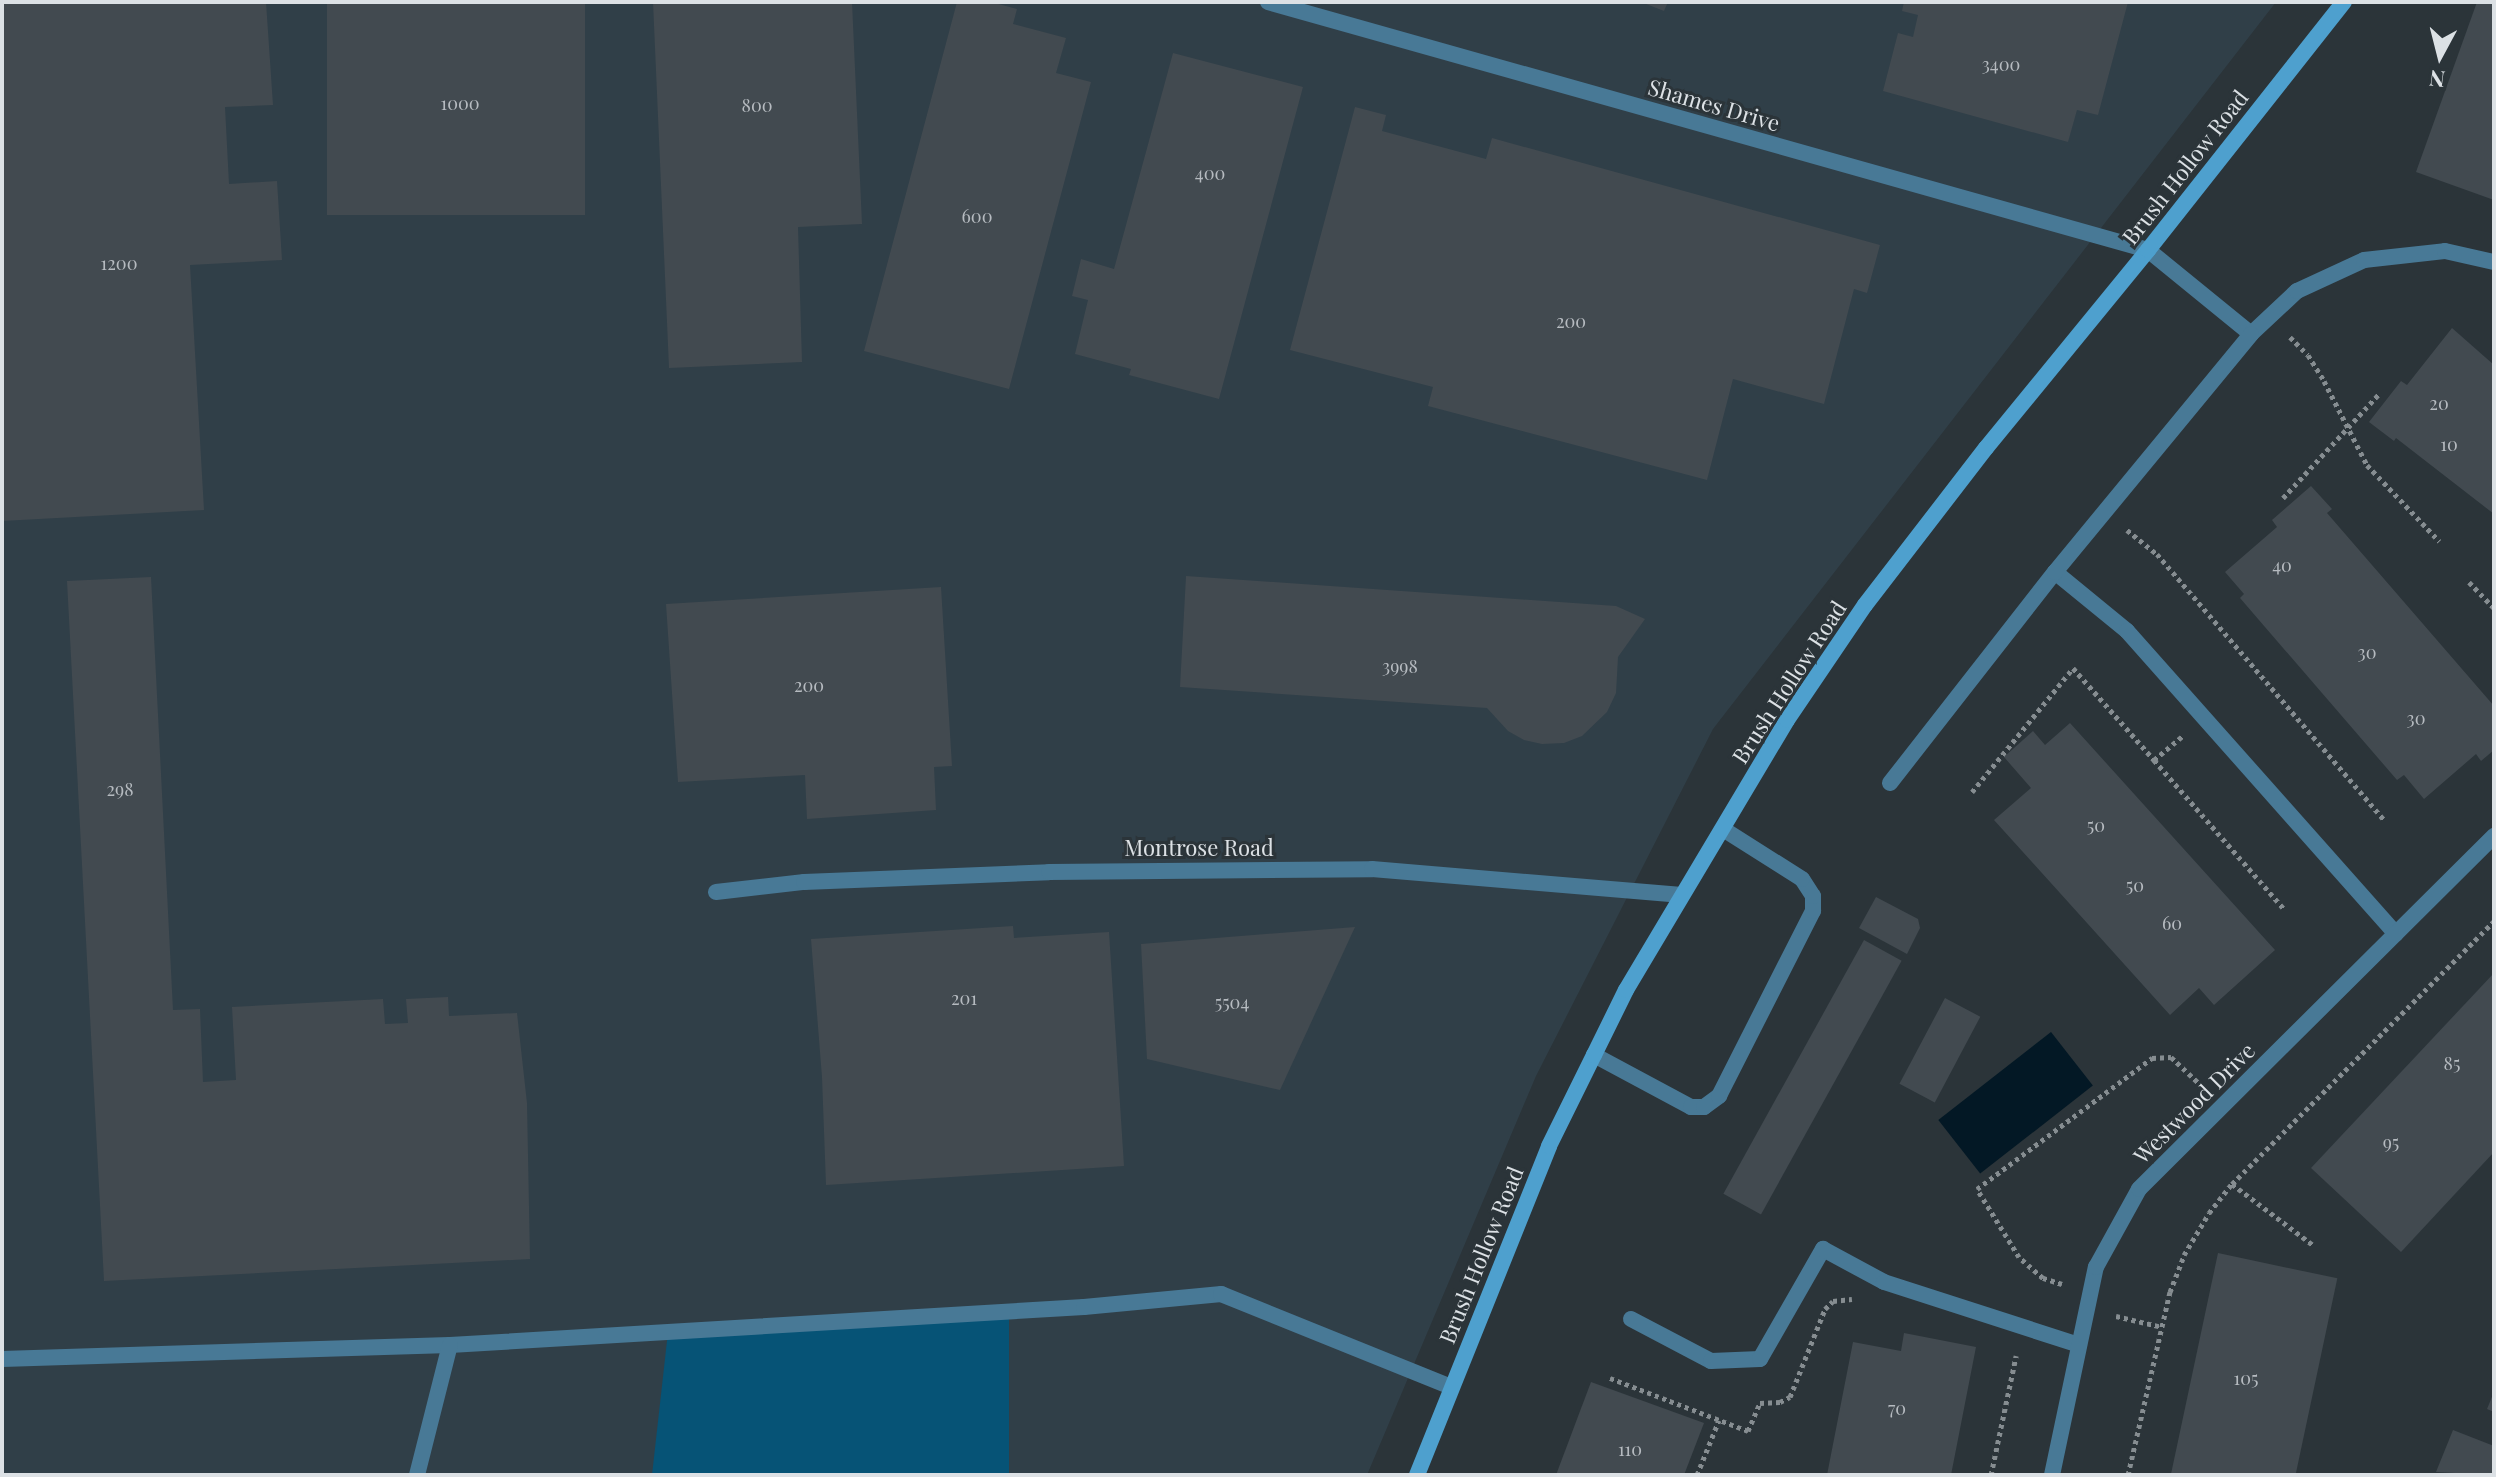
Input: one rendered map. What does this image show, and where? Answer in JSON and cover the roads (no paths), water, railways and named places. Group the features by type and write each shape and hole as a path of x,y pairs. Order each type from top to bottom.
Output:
{"main road":[{"name":"Brush Hollow Road","path":"1417,1475 1549,1146 1626,990 1787,720 1865,605 1986,448 2344,2"}],"street":[{"name":"Shames Drive","path":"1268,2 2148,250"},
{"path":"2148,250 2251,334"},
{"path":"1890,783 2055,572 2251,334 2297,291 2364,260 2445,251 2494,262"},
{"path":"2055,572 2127,631 2207,717 2396,934"},
{"path":"1594,1055 1691,1107 1704,1107 1719,1096 1813,911 1813,896 1802,879 1723,829"},
{"name":"Westwood Drive","path":"2052,1475 2096,1267 2139,1189 2494,836"},
{"name":"Montrose Road","path":"716,892 804,882 1049,872 1372,869 1682,895"},
{"path":"1631,1319 1711,1361 1760,1359 1823,1249 1884,1282 2079,1345"},
{"path":"2,1359 450,1345 1084,1307 1221,1294 1451,1387"},
{"path":"417,1475 450,1345"}]}
